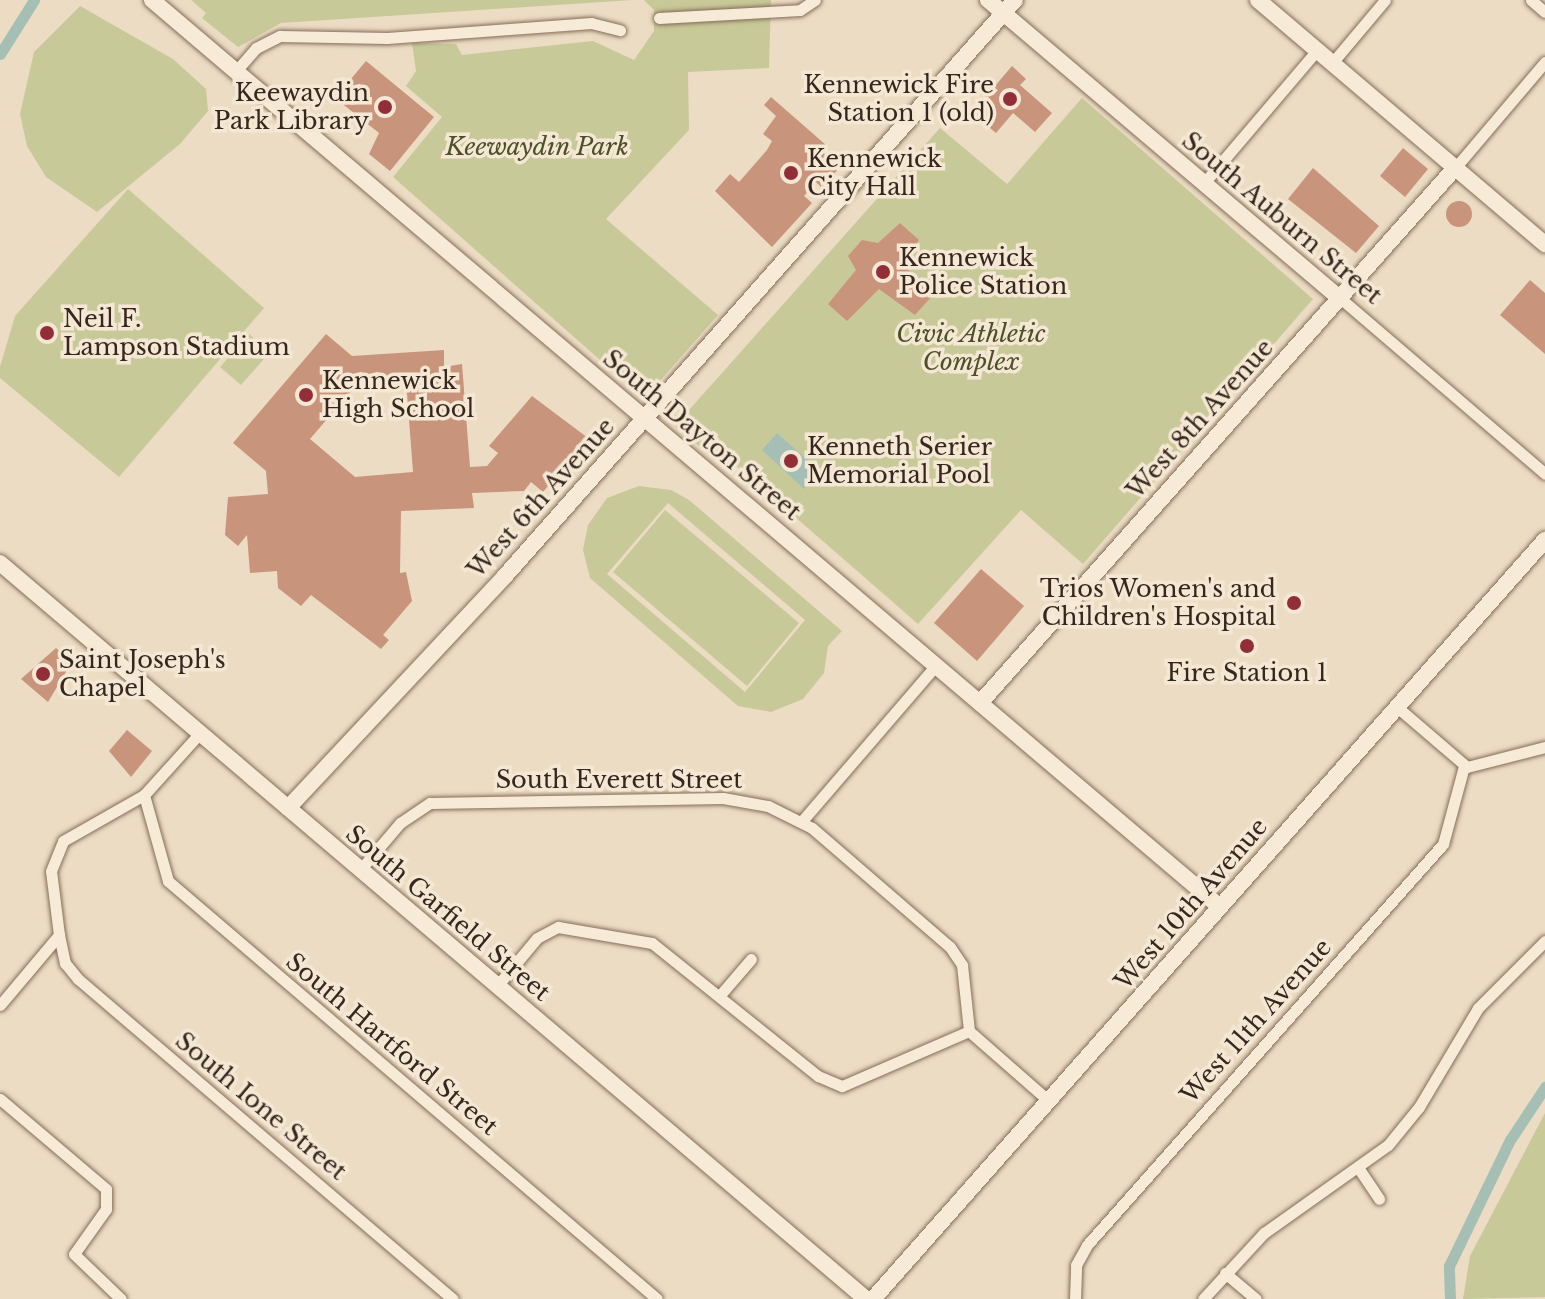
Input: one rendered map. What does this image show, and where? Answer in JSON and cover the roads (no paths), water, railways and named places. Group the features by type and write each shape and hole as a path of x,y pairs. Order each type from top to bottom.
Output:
{"street":[{"name":"South Dayton Street","path":"152,0 1220,907"},
{"path":"659,18 800,10 815,0"},
{"name":"South Auburn Street","path":"988,0 1009,6 1204,183 1545,474"},
{"path":"1258,0 1545,244"},
{"path":"1332,63 1385,0"},
{"path":"1531,0 1545,12"},
{"name":"West 6th Avenue","path":"288,808 645,418 1009,6"},
{"path":"236,71 256,48 280,36 387,38 591,23 620,30"},
{"path":"1204,183 1317,50"},
{"path":"1455,168 1545,62"},
{"name":"West 8th Avenue","path":"980,703 1455,168"},
{"name":"West 10th Avenue","path":"873,1299 1545,540"},
{"name":"South Garfield Street","path":"0,563 866,1299"},
{"path":"802,821 936,665"},
{"path":"1397,707 1464,766 1545,747"},
{"path":"144,795 200,733"},
{"name":"West 11th Avenue","path":"1075,1299 1076,1265 1087,1245 1443,844 1464,766"},
{"name":"South Ione Street","path":"144,795 78,827 56,852 51,877 65,963 78,979 453,1299"},
{"name":"South Hartford Street","path":"144,795 159,866 174,887 657,1299"},
{"name":"South Everett Street","path":"360,870 409,814 441,802 723,798 768,806 802,821 950,947 962,965 969,1031"},
{"path":"497,986 537,938 558,927 663,947 818,1076 842,1086 969,1031 1049,1101"},
{"path":"0,1005 59,935"},
{"path":"1203,1299 1264,1233 1359,1169 1409,1120 1478,1008 1545,941"},
{"path":"721,994 751,959"},
{"path":"0,1099 106,1189 106,1209 74,1254 121,1299"},
{"path":"1359,1169 1379,1199"},
{"path":"1225,1273 1256,1299"}],"waterway":[{"path":"0,54 34,0"},
{"path":"1450,1299 1449,1266 1510,1140 1545,1087"}],"place":[{"name":"Kennewick Fire Station 1 (old)","path":"1010,99"},
{"name":"Keewaydin Park Library","path":"385,107"},
{"name":"Kennewick City Hall","path":"791,173"},
{"name":"Kennewick Police Station","path":"883,272"},
{"name":"Neil F. Lampson Stadium","path":"47,333"},
{"name":"Kennewick High School","path":"306,395"},
{"name":"Kenneth Serier Memorial Pool","path":"791,461"},
{"name":"Trios Women's and Children's Hospital","path":"1294,603"},
{"name":"Fire Station 1","path":"1247,646"},
{"name":"Saint Joseph's Chapel","path":"43,674"}],"park label":[{"name":"Keewaydin Park","path":"537,147"},
{"name":"Civic Athletic Complex","path":"971,348"}]}
